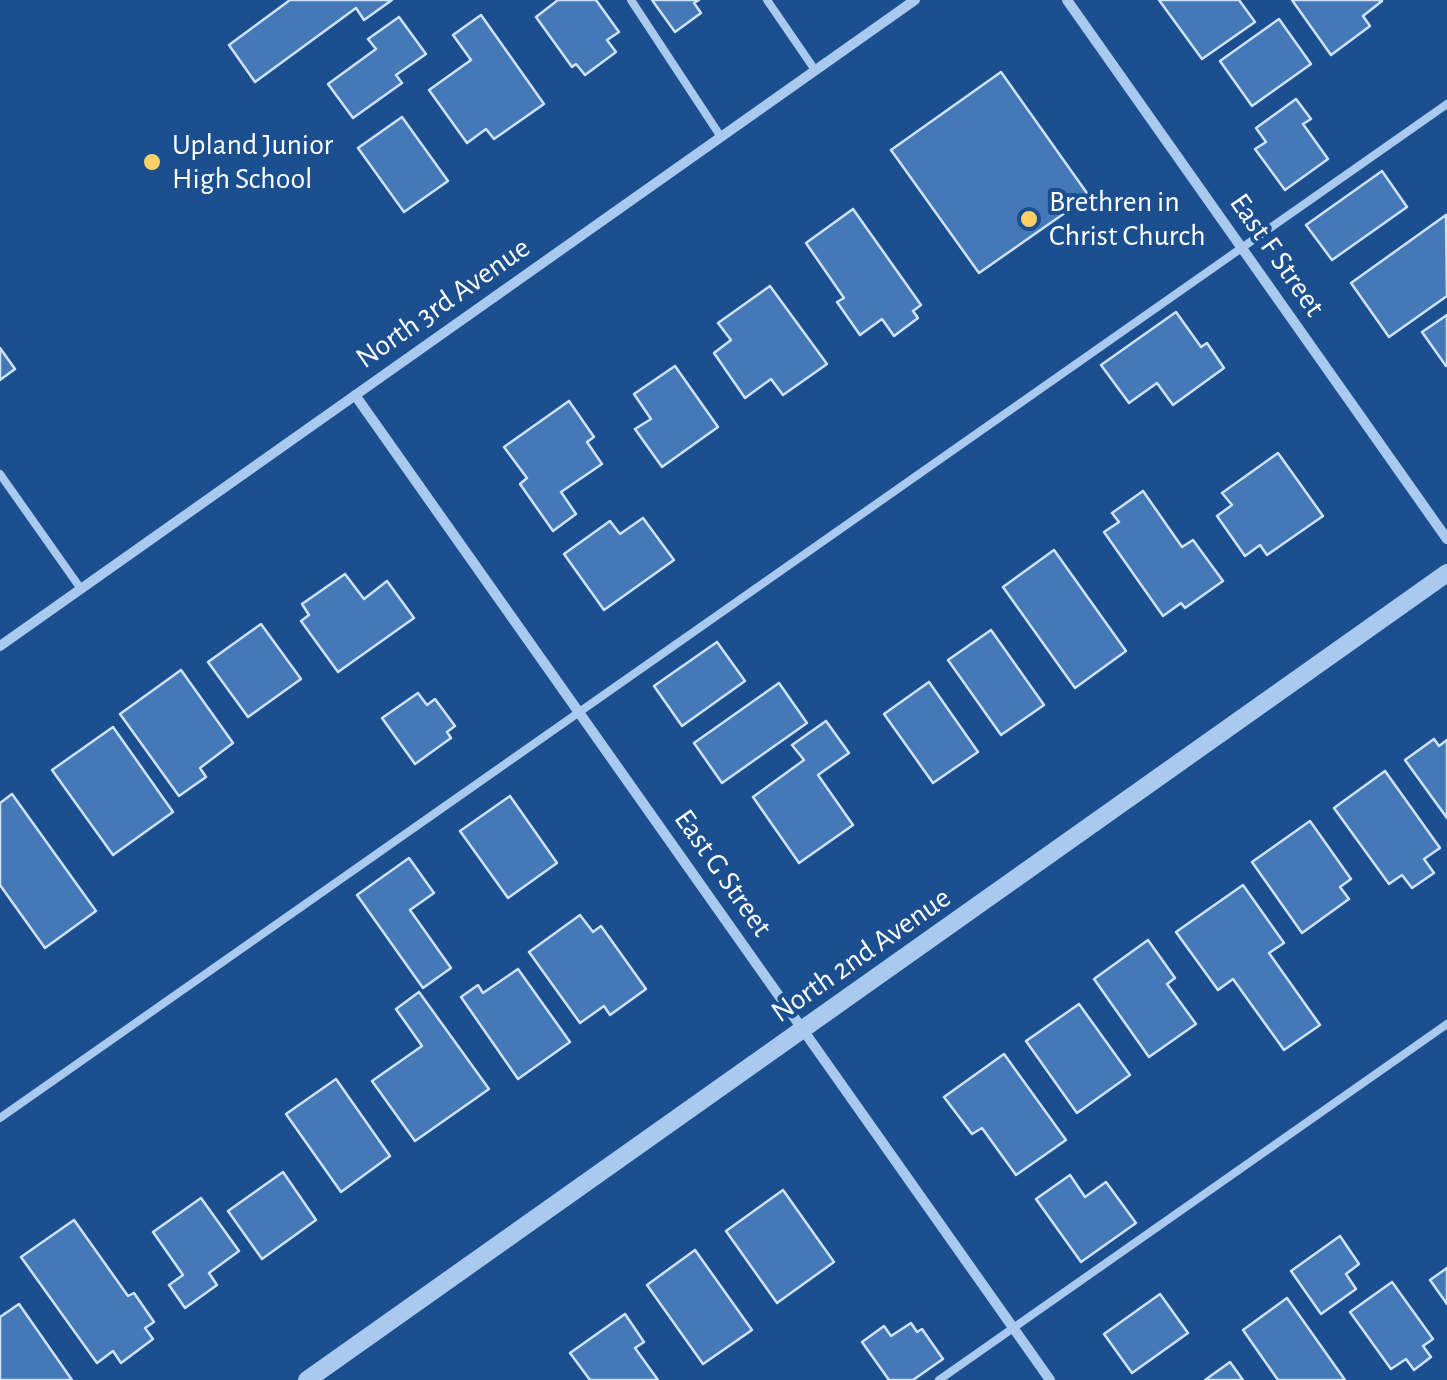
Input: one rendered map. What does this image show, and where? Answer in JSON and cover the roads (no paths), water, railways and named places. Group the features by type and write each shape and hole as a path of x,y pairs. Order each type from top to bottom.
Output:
{"street":[{"name":"North 3rd Avenue","path":"0,646 915,0"},
{"name":"East F Street","path":"1067,0 1447,540"},
{"name":"East G Street","path":"356,396 1050,1380"},
{"name":"North 2nd Avenue","path":"306,1380 1447,573"}],"lane":[{"path":"631,0 721,137"},
{"path":"768,0 816,70"},
{"path":"0,1118 1447,104"},
{"path":"0,474 81,589"},
{"path":"939,1380 1447,1024"}],"place":[{"name":"Upland Junior High School","path":"152,162"},
{"name":"Brethren in Christ Church","path":"1029,219"}]}
